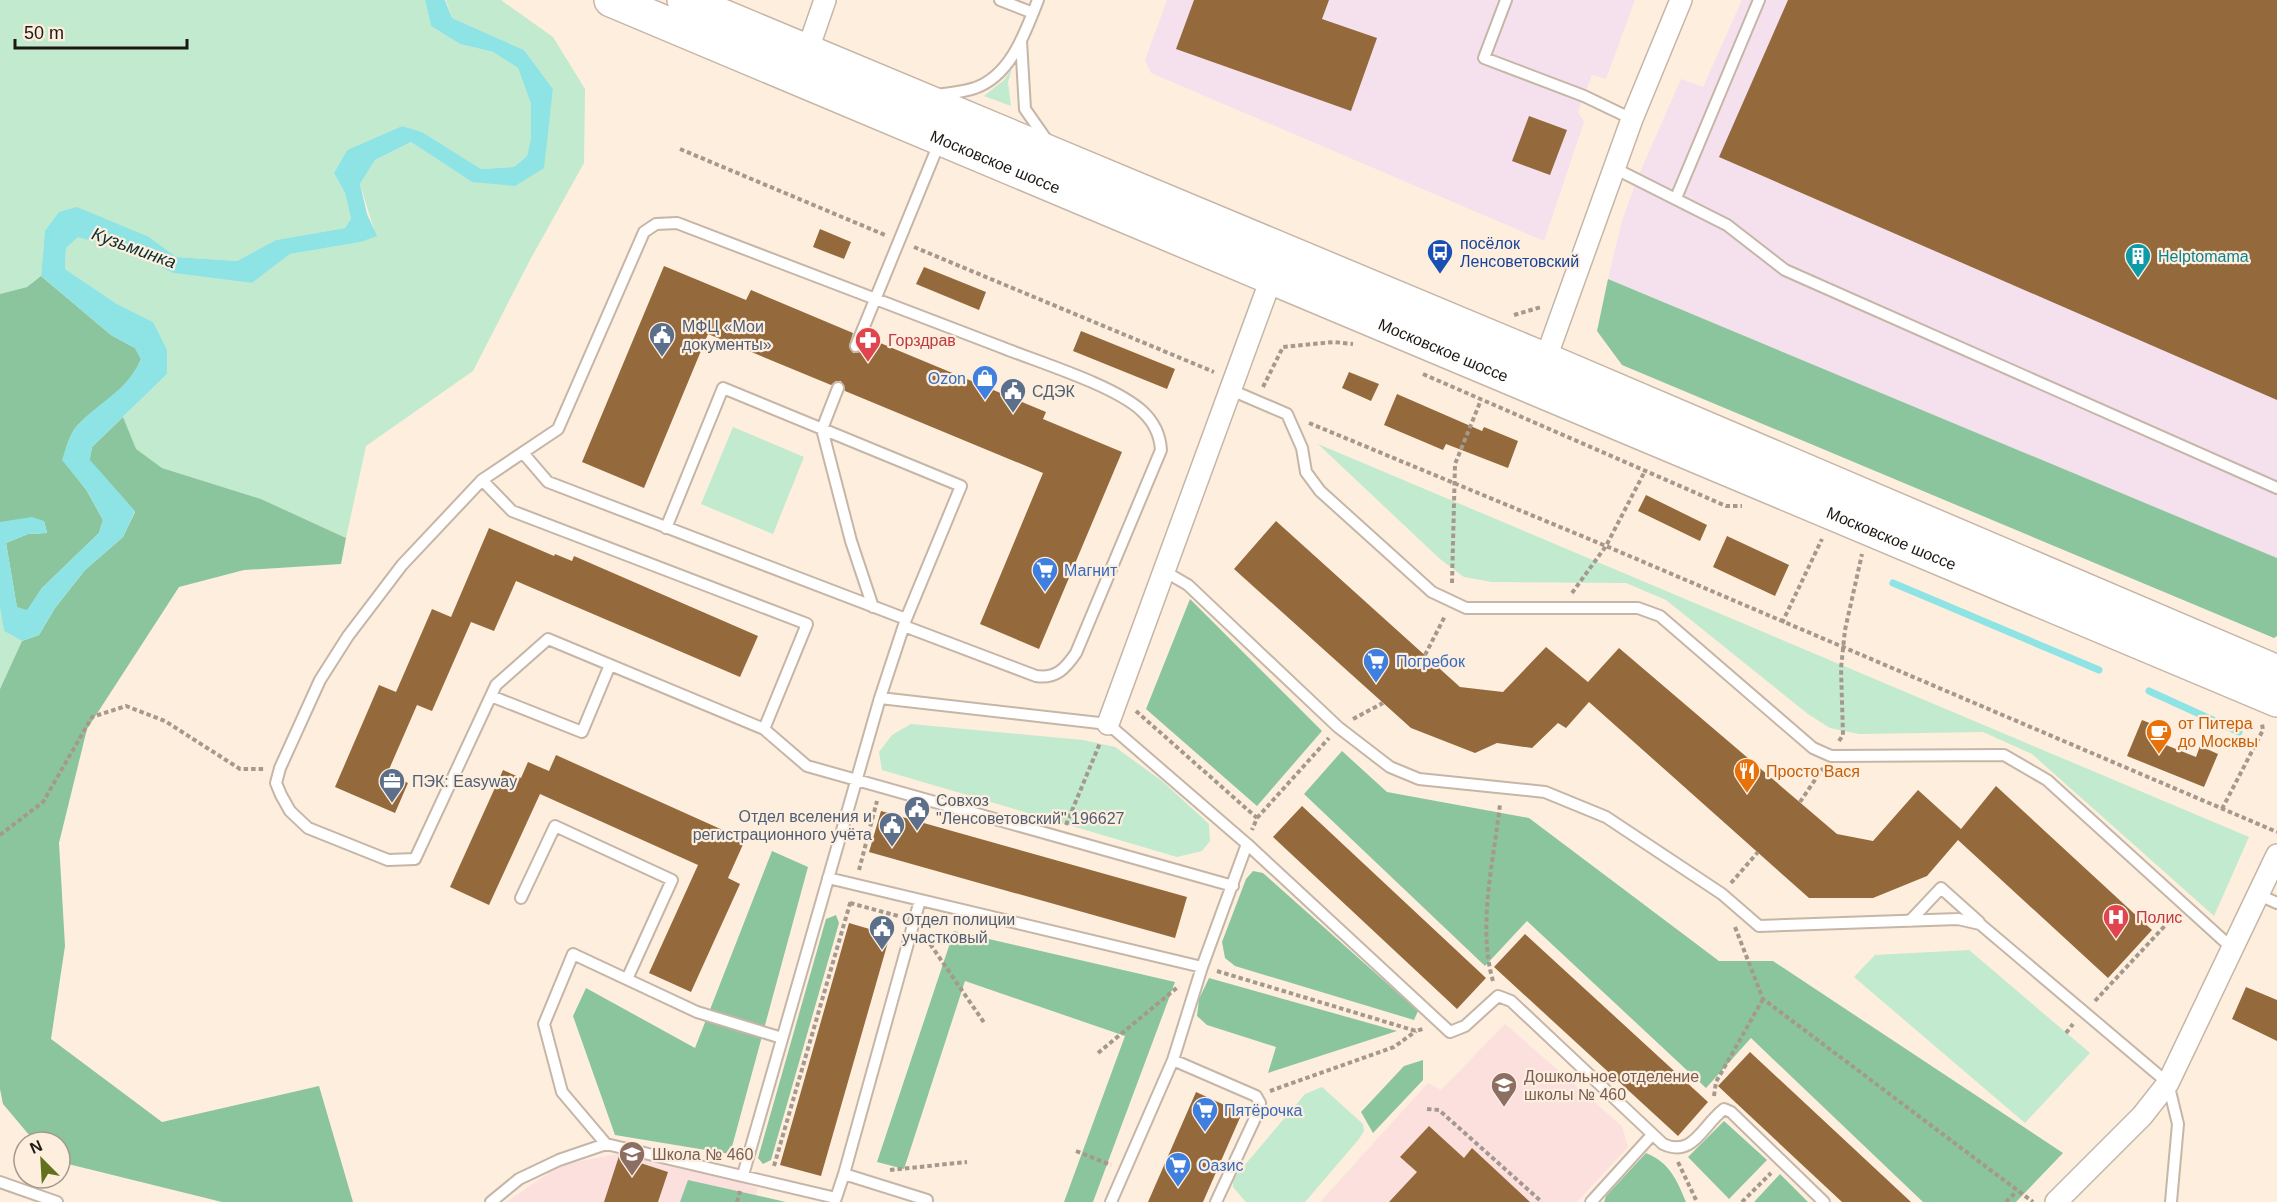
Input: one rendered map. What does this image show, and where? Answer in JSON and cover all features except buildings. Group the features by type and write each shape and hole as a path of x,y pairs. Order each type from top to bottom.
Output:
{"highway":[{"name":"Московское шоссе","path":"611,0 942,138 1277,264 1540,375 2277,672"},
{"name":"Московское шоссе","path":"684,0 1059,157 1277,264"},
{"name":"Московское шоссе","path":"1540,375 2269,710"}],"street":[{"path":"807,52 825,0"},
{"path":"1540,375 1632,119 1681,0"},
{"path":"1108,724 1277,264"},
{"path":"2056,1202 2142,1116 2168,1083 2233,949 2268,899 2277,855"}],"lane":[{"path":"1000,0 1033,13"},
{"path":"919,99 975,88 997,76 1021,41 1038,0"},
{"path":"1506,0 1484,58 1584,96 1632,119"},
{"path":"1676,198 1759,0"},
{"path":"1021,41 1026,109 1059,157"},
{"path":"856,346 942,138"},
{"path":"1614,168 1726,225 1785,270 2277,488"},
{"path":"523,453 548,482 873,607 1036,676 1049,678 1064,670 1076,653 1161,450 1160,438 1155,425 1142,410 1118,395 676,223 656,224 644,232 558,429 482,480 402,565 348,636 320,680 280,768 276,783 290,811 308,828 388,860 415,859 496,685 548,639 764,729 807,766 1233,886"},
{"path":"1232,385 1257,401 1287,414 1302,448 1306,472 1320,491 1432,592 1451,603 1467,608 1638,608 1660,616 1813,748 1831,756 2004,756 2047,780 2233,949"},
{"path":"666,528 723,388 961,486 905,622 880,698 742,1175"},
{"path":"838,388 822,429 851,541 873,607"},
{"path":"482,480 512,511 807,624 764,729"},
{"path":"1164,571 1188,585 1338,727 1390,767 1419,778 1545,792 1606,817 1722,894 1759,926 1958,919 1980,924"},
{"path":"491,696 582,732 610,665"},
{"path":"880,698 1108,724 1247,844 1450,1032 1465,1026 1498,996 1510,1002 1652,1135 1675,1150 1686,1148 1724,1109 1731,1112 1824,1202"},
{"path":"522,898 555,826 672,880 627,979"},
{"path":"1111,1202 1173,1060 1202,967 1247,844"},
{"path":"828,878 1202,967"},
{"path":"1910,921 1941,888 1980,924 2168,1083 2178,1124 2171,1202"},
{"path":"491,1202 519,1179 559,1160 606,1144 836,1198 920,900"},
{"path":"606,1144 562,1092 544,1024 573,954 697,1012 782,1038"},
{"path":"1173,1060 1256,1096 1260,1103 1216,1202"},
{"path":"1591,1202 1652,1135"},
{"path":"844,1174 929,1201"},
{"path":"0,1182 57,1202"}],"path":[{"path":"680,149 1232,385"},
{"path":"1507,315 1529,312 1541,307 1548,299"},
{"path":"1257,401 1282,347 1334,342 1360,346"},
{"path":"1420,373 1726,506 1748,507"},
{"path":"1425,656 1451,603 1455,464 1481,400"},
{"path":"1287,414 1606,546 1782,623 2277,832"},
{"path":"1561,608 1606,546 1645,471"},
{"path":"1782,623 1823,538"},
{"path":"1800,802 1843,735 1843,649 1845,630 1863,561 1862,552"},
{"path":"1247,844 1257,818 1338,727 1383,703"},
{"path":"0,835 43,801 92,717 126,706 165,721 240,769 280,768"},
{"path":"2222,809 2263,730 2269,710"},
{"path":"1136,711 1257,818"},
{"path":"1061,836 1108,724"},
{"path":"769,1182 882,786"},
{"path":"1498,814 1490,880 1487,958 1498,996"},
{"path":"1758,852 1722,894 1763,999 2033,1202"},
{"path":"850,903 914,921 985,1024"},
{"path":"2066,1033 2184,905"},
{"path":"1098,1053 1202,967 1416,1030"},
{"path":"1724,1109 1713,1090 1763,999"},
{"path":"1256,1096 1394,1047 1416,1030 1440,1025"},
{"path":"1427,1109 1439,1110 1542,1202"},
{"path":"1675,1150 1697,1202"},
{"path":"1076,1151 1124,1169"},
{"path":"1742,1202 1782,1161"},
{"path":"889,1170 967,1162"},
{"path":"737,1202 740,1191"},
{"path":"2006,1202 2017,1191"}],"shaded area":[{"path":"1167,0 1635,0 1606,79 1592,75 1578,112 1584,122 1544,241 1151,73 1145,60"},
{"path":"1742,0 2277,0 2277,558 1608,279 1622,221 1637,179 1681,79 1703,87"},
{"name":"Дошкольное отделение школы № 460","path":"1505,1024 1622,1126 1628,1147 1577,1202 1320,1202 1428,1083 1441,1090"},
{"name":"Школа № 460","path":"638,1150 758,1188 754,1202 507,1202 560,1165"}],"green space":[{"path":"0,0 425,0 431,26 460,44 493,52 518,68 531,104 531,138 527,156 514,167 481,169 422,132 402,126 347,150 334,173 345,193 351,220 345,228 276,240 237,261 175,257 149,237 45,231 41,276 27,287 0,294"},
{"path":"446,0 501,0 553,37 585,89 584,163 530,260 473,371 366,446 346,538 261,499 162,468 135,449 123,417 167,374 153,322 117,304 65,269 66,248 78,236 133,253 173,273 252,283 290,254 361,242 376,236 360,184 375,160 411,142 472,182 543,168 553,89 524,50 452,18"},
{"path":"1012,69 1008,82 1011,106 984,96 1004,80"},
{"path":"41,276 111,335 135,348 141,359 129,380 77,426 68,442 63,460 87,491 103,520 99,533 42,588 27,611 17,608 6,543 28,534 47,533 44,521 0,522 0,294 27,287"},
{"path":"1608,279 2277,558 2277,636 2274,638 1622,365 1597,331"},
{"path":"123,417 136,449 162,468 261,499 346,538 341,564 244,570 179,587 87,729 59,843 65,946 51,1039 162,1122 319,1086 353,1202 222,1202 72,1165 72,1130 25,1130 3,1104 0,1089 0,689 22,641 39,635 55,608 85,570 123,537 135,512 89,460 92,447"},
{"path":"733,427 804,457 773,534 701,504"},
{"path":"1318,444 2249,837 2214,916 2032,754 1983,732 1859,734 1830,728 1808,714 1666,600 1626,583 1492,582 1464,577 1440,559"},
{"path":"1190,599 1322,731 1257,806 1146,709"},
{"path":"0,608 4,631 22,641 0,689"},
{"path":"911,724 1083,740 1115,747 1162,781 1209,824 1210,841 1202,851 1177,857 882,770 879,752 892,735"},
{"path":"1342,751 1387,792 1529,818 1719,961 1773,961 2063,1153 2016,1202 1923,1202 1751,1038 1706,1088 1527,921 1485,966 1304,794"},
{"path":"772,851 808,867 730,1154 615,1135 573,1016 586,988 695,1048"},
{"path":"1253,871 1263,873 1418,1011 1414,1020 1235,966 1225,958 1222,942 1246,879"},
{"path":"836,915 839,923 771,1160 763,1164 758,1158 826,919"},
{"path":"954,931 1175,982 1093,1202 1064,1202 1125,1036 965,981 904,1169 877,1162"},
{"path":"1969,950 2090,1053 2025,1123 1854,977 1875,955"},
{"path":"1209,978 1397,1031 1268,1073 1276,1047 1207,1025 1197,1016 1199,999"},
{"path":"1423,1060 1423,1080 1373,1133 1361,1112 1404,1066"},
{"path":"1322,1087 1363,1124 1364,1131 1359,1139 1305,1202 1246,1202 1233,1187 1233,1179 1305,1094"},
{"path":"1724,1121 1767,1160 1729,1199 1688,1157"},
{"path":"1646,1153 1667,1167 1676,1179 1686,1202 1604,1202 1606,1196"},
{"path":"1780,1174 1808,1202 1754,1202"},
{"path":"688,1180 786,1202 680,1202"}],"water":[{"name":"Кузьминка","path":"425,0 445,0 452,18 524,50 553,89 544,168 515,186 472,182 411,142 375,160 360,184 367,214 377,236 361,242 290,254 252,283 173,273 133,253 78,237 66,248 65,269 117,304 153,322 167,350 167,374 92,447 90,460 135,511 123,537 85,570 55,608 39,635 22,641 4,631 0,608 0,522 32,517 44,521 47,533 28,534 6,543 17,607 27,610 42,588 99,533 103,520 87,491 62,460 77,426 121,388 141,359 135,348 111,335 41,276 45,231 59,212 77,207 149,237 176,257 237,261 276,240 345,228 351,219 345,193 334,173 347,150 402,126 422,132 481,169 514,167 527,156 531,138 531,104 518,68 493,52 460,44 431,26"}],"waterway":[{"path":"1893,583 2099,670"},
{"path":"2149,691 2239,732"}],"place":[{"name":"посёлок Ленсоветовский","path":"1440,275"},
{"name":"Helptomama","path":"2138,279"},
{"name":"МФЦ «Мои документы»","path":"662,358"},
{"name":"Горздрав","path":"868,363"},
{"name":"Ozon","path":"985,401"},
{"name":"СДЭК","path":"1013,414"},
{"name":"Магнит","path":"1045,593"},
{"name":"Погребок","path":"1376,684"},
{"name":"от Питера до Москвы","path":"2159,755"},
{"name":"Просто Вася","path":"1747,794"},
{"name":"ПЭК: Easyway","path":"392,804"},
{"name":"Совхоз \"Ленсоветовский\" 196627","path":"917,832"},
{"name":"Отдел вселения и регистрационного учёта","path":"892,848"},
{"name":"Полис","path":"2116,940"},
{"name":"Отдел полиции участковый","path":"882,951"},
{"name":"Дошкольное отделение школы № 460","path":"1504,1108"},
{"name":"Пятёрочка","path":"1205,1133"},
{"name":"Школа № 460","path":"632,1177"},
{"name":"Оазис","path":"1178,1188"}]}
